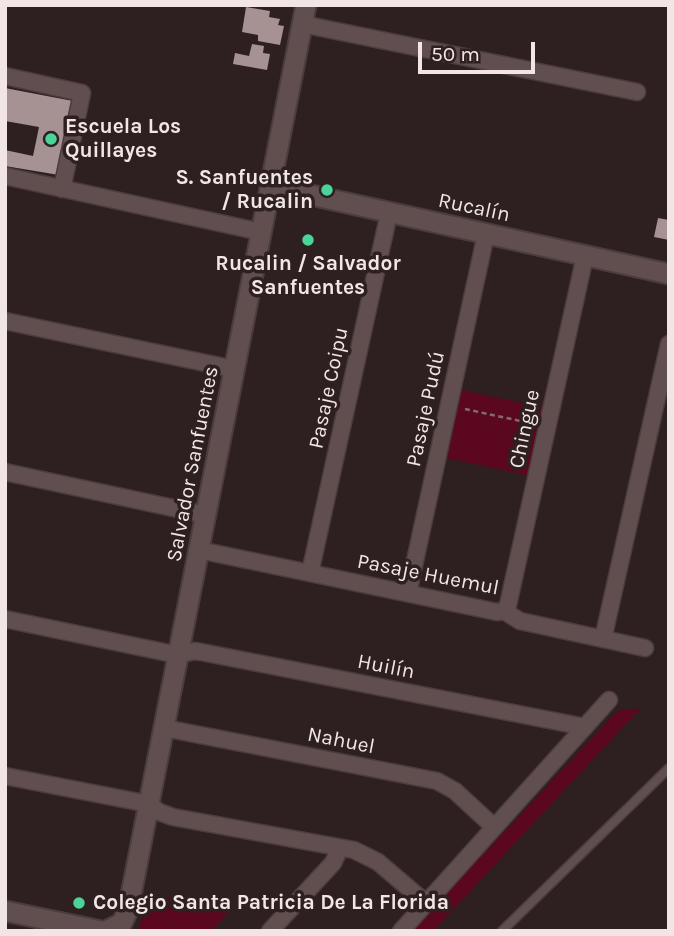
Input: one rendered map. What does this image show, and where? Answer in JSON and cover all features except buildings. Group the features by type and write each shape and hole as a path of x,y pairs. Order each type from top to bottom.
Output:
{"street":[{"path":"304,15 637,92"},
{"name":"Salvador Sanfuentes","path":"111,930 122,923 128,910 304,15"},
{"path":"5,76 82,93 62,188"},
{"path":"5,176 261,232"},
{"name":"Rucalín","path":"270,186 669,274"},
{"name":"Pasaje Coipu","path":"310,573 389,213"},
{"name":"Pasaje Pudú","path":"408,593 486,234"},
{"name":"Chingue","path":"504,611 508,605 585,256"},
{"path":"5,321 234,369"},
{"path":"604,639 669,344"},
{"path":"5,472 206,515"},
{"name":"Pasaje Huemul","path":"199,550 497,612 504,611 520,621 646,648"},
{"name":"Huilín","path":"5,620 178,654 201,652 585,727"},
{"path":"401,931 609,700"},
{"name":"Nahuel","path":"164,728 437,781 455,791 494,827"},
{"path":"5,775 149,804 166,815 362,853 378,862 426,903"},
{"path":"270,931 333,863 340,848"},
{"path":"5,911 111,930"}],"lane":[{"path":"502,931 669,768"}],"path":[{"path":"449,406 547,426"}],"shaded area":[{"path":"461,390 546,408 531,476 447,458"},
{"path":"641,708 433,931 412,931 617,711"},
{"path":"149,893 229,913 211,931 141,931 139,928"}],"place":[{"name":"Escuela Los Quillayes","path":"51,139"},
{"name":"S. Sanfuentes / Rucalin","path":"327,190"},
{"name":"Rucalin / Salvador Sanfuentes","path":"308,240"},
{"name":"Colegio Santa Patricia De La Florida","path":"79,903"}]}
